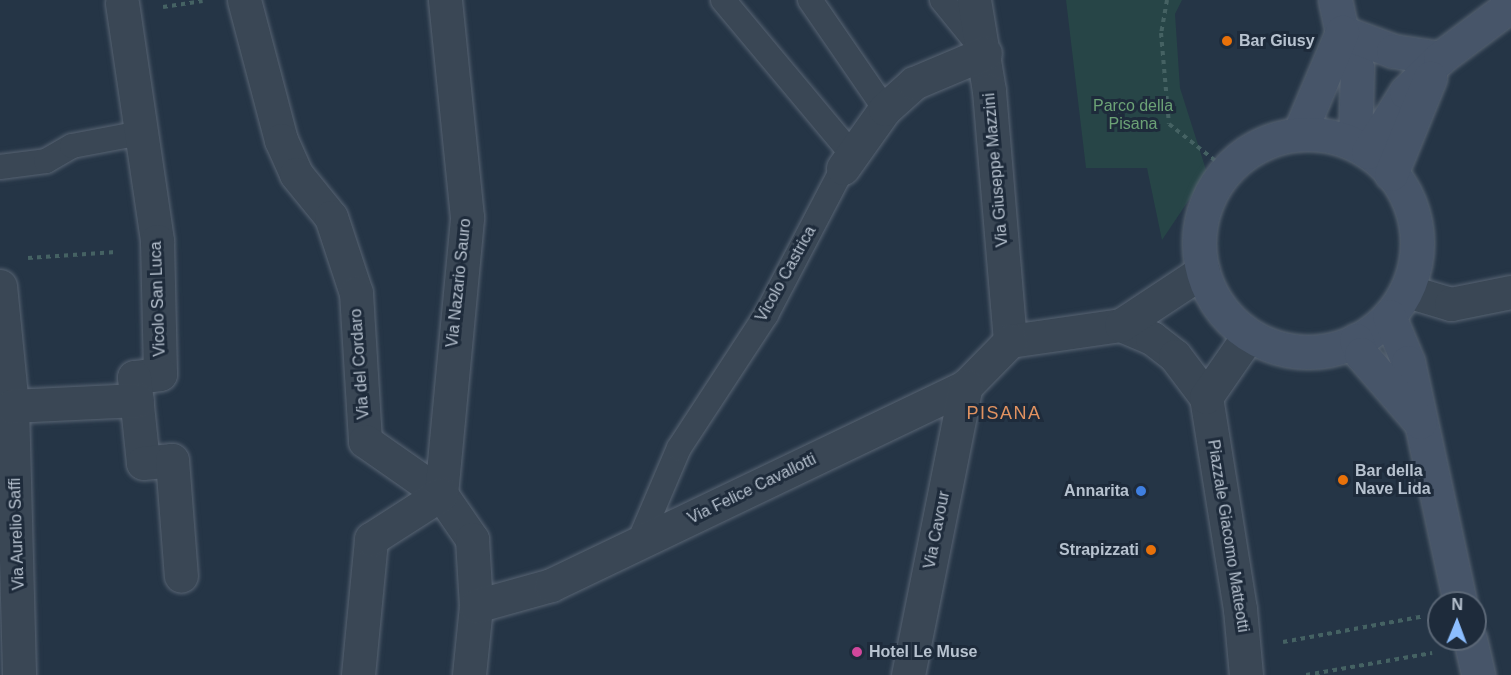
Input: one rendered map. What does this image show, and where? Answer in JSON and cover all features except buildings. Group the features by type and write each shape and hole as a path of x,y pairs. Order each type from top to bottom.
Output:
{"main road":[{"path":"1335,0 1342,32 1357,68 1361,148"},
{"path":"1361,148 1390,112 1440,58 1511,5"},
{"path":"1299,134 1342,32"},
{"path":"1342,32 1393,51 1440,58"},
{"path":"1391,174 1440,58"},
{"path":"1398,303 1356,340 1310,352 1285,349 1249,335 1216,301 1203,271 1199,244 1202,217 1227,170 1248,152 1299,134 1361,148 1391,174 1408,197 1418,236 1398,303 1408,362 1457,591"},
{"path":"1356,340 1382,380 1422,423"}],"street":[{"name":"Via del Cordaro","path":"244,0 281,140 296,174 331,217 356,293 365,441 441,494"},
{"name":"Via Nazario Sauro","path":"441,494 467,217 445,0"},
{"name":"Via Giuseppe Mazzini","path":"974,0 985,53 1010,341"},
{"name":"Vicolo San Luca","path":"122,3 157,249 160,374 134,377 143,463 172,460 181,576"},
{"name":"Vicolo Castrica","path":"847,161 885,109 914,83 985,53"},
{"path":"1010,341 1121,325 1203,271"},
{"name":"Via Aurelio Saffi","path":"0,286 12,406 12,656"},
{"path":"1398,303 1451,304 1511,292"},
{"name":"Piazzale Giacomo Matteotti","path":"1121,325 1152,338 1174,356 1206,397 1245,662"},
{"path":"1206,397 1249,335"},
{"name":"Via Felice Cavallotti","path":"476,606 551,585 966,386 1010,341"},
{"name":"Via Cavour","path":"908,675 966,386"},
{"path":"12,406 137,400"},
{"path":"358,675 371,539 441,494 472,539 476,606 469,675"}],"lane":[{"path":"723,0 847,161"},
{"path":"810,0 885,109"},
{"path":"942,0 985,53"},
{"path":"0,167 46,161 72,146 141,133"},
{"name":"Vicolo Castrica","path":"638,544 679,448 765,315 847,161"}],"path":[{"path":"1167,0 1161,33 1169,124 1227,170"},
{"path":"22,258 157,249"},
{"path":"1245,662 1427,616"},
{"path":"1306,675 1473,653"}],"green space":[{"name":"Parco della Pisana","path":"1066,0 1182,0 1175,14 1180,88 1207,173 1162,240 1147,168 1086,168"}],"place":[{"name":"Bar Giusy","path":"1227,41"},
{"name":"Bar della Nave Lida","path":"1343,480"},
{"name":"Annarita","path":"1141,491"},
{"name":"Strapizzati","path":"1151,550"},
{"name":"Hotel Le Muse","path":"857,652"}],"district":[{"name":"PISANA","path":"1004,413"}]}
